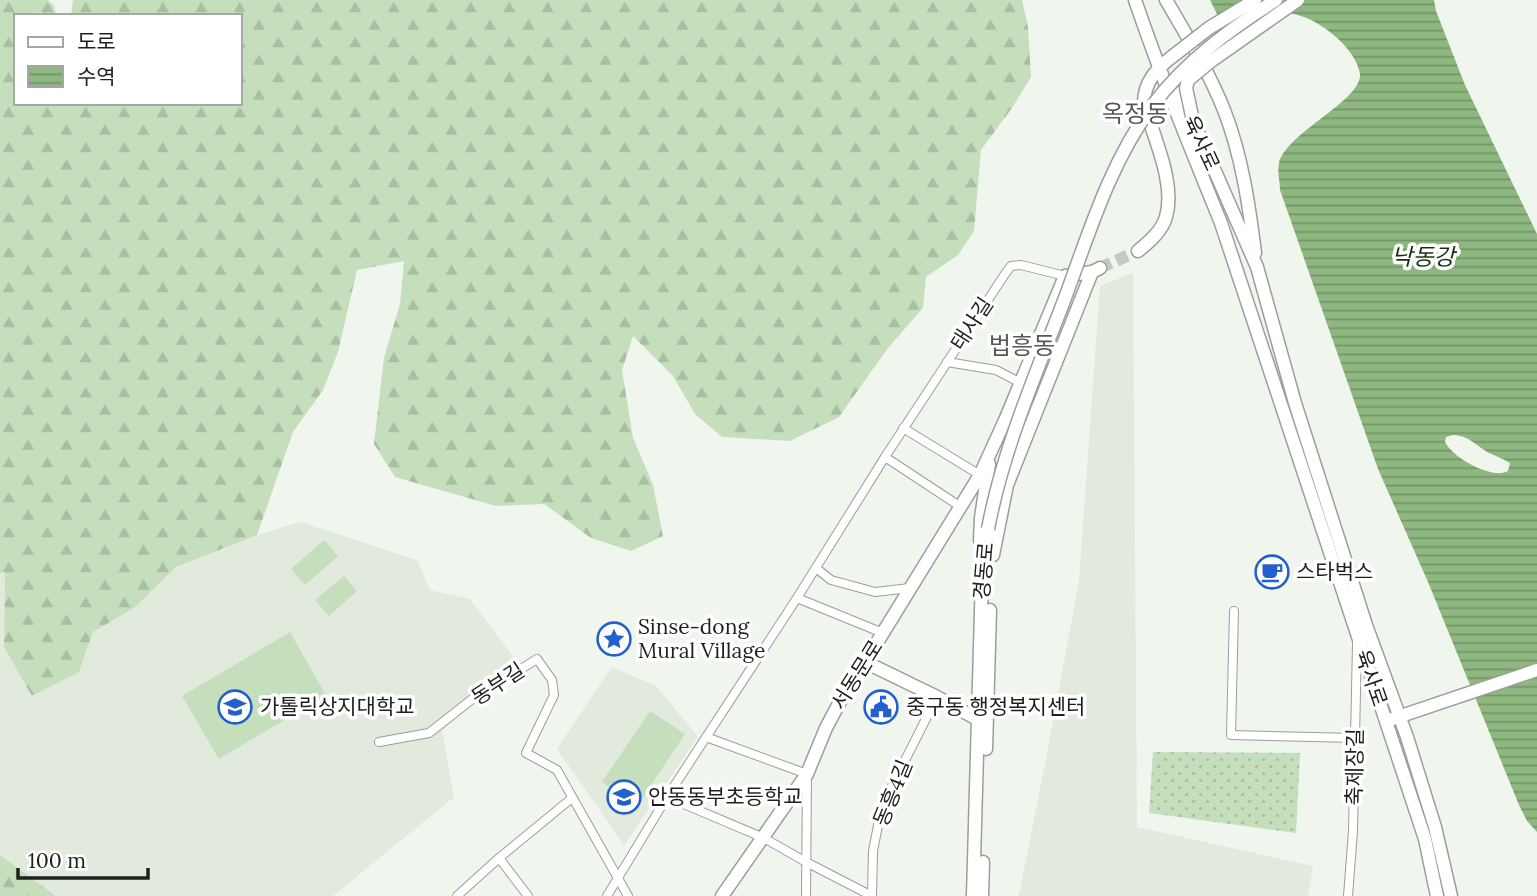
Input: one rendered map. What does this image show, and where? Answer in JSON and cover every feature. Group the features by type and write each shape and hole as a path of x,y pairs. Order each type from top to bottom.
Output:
{"street":[{"path":"1135,0 1158,67"},
{"path":"1166,0 1210,78 1225,112 1249,203 1257,267"},
{"path":"1138,251 1153,239 1166,219 1169,197 1144,103 1147,85 1158,67 1209,28 1255,0"},
{"name":"경동로","path":"973,896 988,529 1004,462 1098,210 1129,140 1152,106 1200,54 1276,0"},
{"path":"1193,121 1186,88 1188,80 1298,0"},
{"name":"육사로","path":"1158,67 1193,121 1257,267 1303,428 1435,827 1451,896"},
{"name":"육사로","path":"1158,67 1221,223 1425,839 1437,896"},
{"name":"태사길","path":"607,896 667,797 797,598 903,428 1011,266 1021,265 1065,276"},
{"path":"1096,270 1007,485 986,576 980,541 990,453 1065,276 1096,270"},
{"path":"947,362 996,370 1021,383"},
{"path":"903,428 979,475"},
{"name":"서동문로","path":"722,896 807,774 844,694 961,507 990,453"},
{"path":"885,457 961,507"},
{"path":"816,568 831,580 875,592 909,588"},
{"path":"797,598 883,633"},
{"path":"1234,611 1231,735 1355,738"},
{"name":"축제장길","path":"1348,896 1353,831 1357,637"},
{"name":"동부길","path":"379,742 429,733 471,700 537,659 552,680 554,695 526,753 557,770 572,799"},
{"path":"865,662 982,719"},
{"path":"1385,722 1537,670"},
{"name":"동흥4길","path":"872,896 873,850 880,815 937,697"},
{"name":"경동로","path":"982,719 982,896"},
{"path":"706,737 807,774 806,896"},
{"path":"667,797 764,838 872,896"},
{"path":"457,896 572,799 628,896"},
{"path":"499,858 528,896"}],"shaded area":[{"path":"1133,273 1137,827 1313,866 1308,896 1018,896 1079,581 1100,286"},
{"name":"가톨릭상지대학교","path":"300,522 417,560 430,590 470,599 518,663 442,731 454,797 333,896 56,896 0,855 0,573 5,571 4,647 79,672 93,632 134,608 158,574 257,535"},
{"name":"안동동부초등학교","path":"612,667 656,686 698,737 624,845 557,749"}],"green space":[{"path":"0,0 48,0 54,6 56,14 14,14 14,105 242,105 242,14 71,14 73,0 1022,0 1028,27 1031,77 981,150 974,231 958,255 926,277 923,308 888,348 839,417 790,441 722,437 695,414 673,376 633,336 622,370 633,438 653,485 663,536 631,551 591,538 544,504 496,506 395,477 374,444 384,358 400,304 404,261 357,270 338,352 323,390 293,432 257,535 176,567 134,608 93,632 79,672 32,696 4,647 5,572 0,573"},
{"path":"324,540 338,556 305,585 291,569"},
{"path":"344,576 357,591 329,616 315,600"},
{"path":"290,632 326,695 219,759 182,696"},
{"path":"650,711 685,734 637,806 602,782"},
{"path":"1153,752 1300,753 1296,833 1149,813"},
{"path":"0,855 56,896 0,896"}],"water":[{"name":"낙동강","path":"1210,0 1434,0 1465,85 1537,234 1537,832 1527,821 1519,805 1428,582 1378,469 1280,190 1278,166 1285,151 1349,95 1360,74 1357,63 1341,41 1329,31 1291,13 1270,16 1236,32 1224,28","holes":["1459,436 1510,463 1508,471 1493,473 1464,461 1445,442 1446,437"]}],"tunnel":[{"path":"1100,268 1138,251"}],"place":[{"name":"스타벅스","path":"1272,572"},
{"name":"Sinse-dong Mural Village","path":"614,639"},
{"name":"가톨릭상지대학교","path":"235,707"},
{"name":"중구동 행정복지센터","path":"881,707"},
{"name":"안동동부초등학교","path":"624,797"}],"district":[{"name":"옥정동","path":"1135,114"},
{"name":"법흥동","path":"1022,346"}]}
